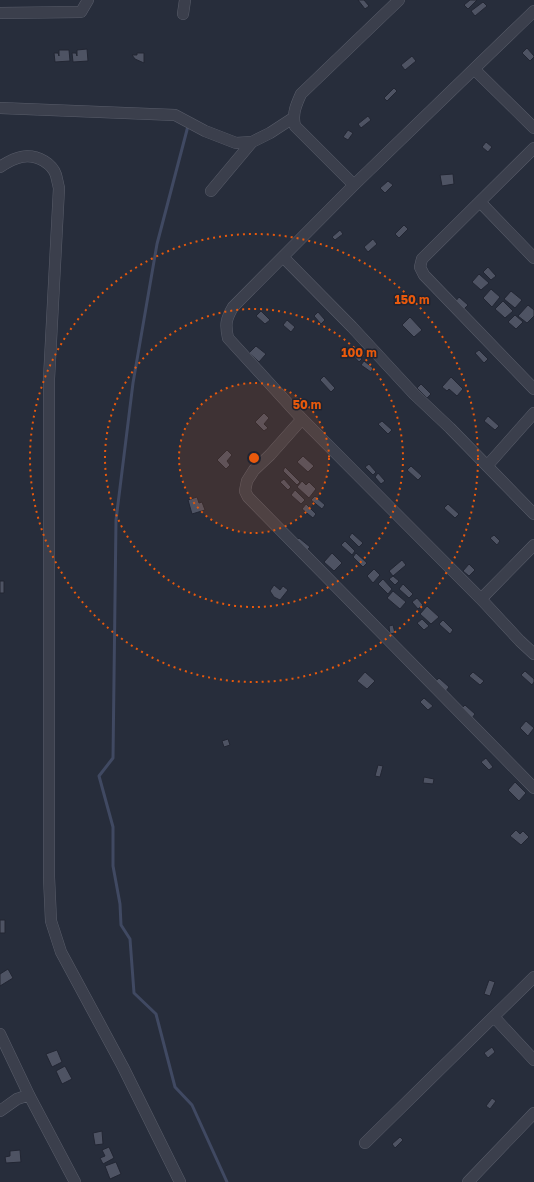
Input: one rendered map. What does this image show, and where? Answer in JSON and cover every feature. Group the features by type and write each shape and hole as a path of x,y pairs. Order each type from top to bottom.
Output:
{"street":[{"path":"0,12 81,12 88,0"},
{"path":"183,14 185,0"},
{"path":"354,185 295,126 293,118 295,107 302,94 399,0"},
{"path":"534,12 474,68 354,185 233,307 227,318 226,331 228,338 302,419 534,654"},
{"path":"474,68 534,128"},
{"path":"0,108 175,115 205,131 236,143 252,142 270,133 293,118"},
{"path":"211,191 252,142"},
{"path":"534,148 422,259 420,267 424,275 534,389"},
{"path":"0,167 11,160 25,156 37,157 49,164 56,174 58,188 48,379 49,877 51,921 61,952 123,1067 180,1182"},
{"path":"480,202 534,258"},
{"path":"283,256 414,394 450,428 534,514"},
{"path":"487,466 534,413"},
{"path":"302,419 270,456 254,470 247,481 245,491 248,497 534,788"},
{"path":"482,600 534,544"},
{"path":"365,1143 534,977"},
{"path":"494,1017 534,1060"},
{"path":"0,1034 29,1095 75,1182"},
{"path":"0,1111 17,1099 29,1095"},
{"path":"468,1182 534,1113"}],"building":[{"path":"358,0 364,0 369,6 365,9"},
{"path":"470,0 477,0 468,9 464,5"},
{"path":"483,2 487,6 475,16 471,11"},
{"path":"527,48 534,56 530,61 522,53"},
{"path":"87,49 88,61 73,62 72,53 76,53 77,56 77,50"},
{"path":"59,50 69,50 70,61 55,62 54,53 58,53 59,56"},
{"path":"137,53 144,53 144,63 135,59 132,55 137,55"},
{"path":"412,56 416,61 405,70 401,65"},
{"path":"394,88 397,91 387,101 384,98"},
{"path":"368,116 371,120 361,128 358,124"},
{"path":"348,130 353,133 348,140 343,137"},
{"path":"486,142 492,147 488,152 482,147"},
{"path":"453,174 454,184 442,186 440,175"},
{"path":"388,181 393,185 385,193 380,188"},
{"path":"404,225 408,229 399,238 395,234"},
{"path":"340,230 343,234 335,240 332,237"},
{"path":"373,239 377,244 368,252 364,247"},
{"path":"488,267 496,276 491,280 483,272"},
{"path":"479,274 489,283 481,290 472,282"},
{"path":"491,289 500,297 492,307 483,298"},
{"path":"511,291 522,300 515,308 504,299"},
{"path":"459,297 468,305 464,309 455,302"},
{"path":"503,301 513,311 505,318 495,309"},
{"path":"528,305 534,310 534,316 527,323 518,316"},
{"path":"261,311 270,320 265,324 256,316"},
{"path":"318,312 325,320 321,324 314,316"},
{"path":"515,315 523,322 516,329 508,322"},
{"path":"410,317 422,330 414,337 402,325"},
{"path":"287,320 295,327 291,332 283,325"},
{"path":"256,346 266,354 259,362 249,353"},
{"path":"479,350 488,359 484,363 475,353"},
{"path":"355,351 362,359 359,362 352,354"},
{"path":"364,361 373,368 371,372 361,365"},
{"path":"324,376 335,388 331,392 320,380"},
{"path":"451,377 463,389 457,396 449,389 447,391 442,387"},
{"path":"421,384 431,394 427,398 417,388"},
{"path":"264,413 269,418 264,424 268,428 264,431 255,422"},
{"path":"488,416 499,426 495,430 484,421"},
{"path":"382,421 392,430 388,434 378,424"},
{"path":"227,450 232,455 227,461 230,465 226,469 217,460"},
{"path":"303,456 314,466 308,472 297,462"},
{"path":"369,464 376,472 373,475 365,467"},
{"path":"411,466 422,476 418,480 407,470"},
{"path":"285,467 300,482 297,485 283,471"},
{"path":"378,473 385,481 381,484 375,477"},
{"path":"284,479 291,487 288,490 280,482"},
{"path":"302,481 306,485 309,482 316,489 309,498 297,487"},
{"path":"295,490 305,500 301,504 291,495"},
{"path":"315,496 325,505 322,509 311,500"},
{"path":"197,497 199,503 202,502 205,510 192,514 188,500"},
{"path":"306,504 316,514 313,518 302,509"},
{"path":"448,504 459,514 455,518 444,508"},
{"path":"352,533 363,543 359,547 349,537"},
{"path":"494,535 500,541 497,545 490,538"},
{"path":"299,538 310,547 306,551 295,542"},
{"path":"345,541 355,551 352,555 341,545"},
{"path":"332,553 342,563 334,571 324,562"},
{"path":"356,553 367,563 363,567 353,557"},
{"path":"402,560 406,565 393,576 389,571"},
{"path":"469,564 475,570 469,576 463,571"},
{"path":"374,569 380,575 373,583 367,576"},
{"path":"393,576 399,581 395,585 389,579"},
{"path":"383,579 392,589 388,594 378,584"},
{"path":"0,581 4,581 4,593 0,593"},
{"path":"403,584 413,594 409,598 399,589"},
{"path":"274,585 280,590 283,586 288,590 280,600 274,597 270,591"},
{"path":"393,591 406,602 400,609 387,598"},
{"path":"417,598 423,605 418,609 412,602"},
{"path":"427,606 439,617 431,624 420,614"},
{"path":"422,619 429,626 424,630 417,623"},
{"path":"443,620 453,630 450,634 439,624"},
{"path":"393,625 395,633 390,634 389,626"},
{"path":"525,671 534,679 532,685 521,675"},
{"path":"365,672 375,681 367,689 357,681"},
{"path":"473,672 484,681 480,685 469,676"},
{"path":"439,678 449,687 446,691 435,682"},
{"path":"424,698 433,706 428,710 420,702"},
{"path":"465,705 475,714 472,718 461,709"},
{"path":"526,721 534,728 528,736 520,728"},
{"path":"228,739 230,745 224,747 222,741"},
{"path":"486,758 493,767 489,770 481,762"},
{"path":"378,765 383,766 380,777 375,776"},
{"path":"424,777 434,779 433,784 423,783"},
{"path":"515,782 526,793 519,801 508,790"},
{"path":"516,830 520,834 523,831 529,837 521,845 510,836"},
{"path":"0,920 5,920 5,933 0,933"},
{"path":"8,969 13,978 0,986 0,974"},
{"path":"489,980 495,982 490,996 484,994"},
{"path":"492,1047 495,1052 488,1058 484,1053"},
{"path":"57,1050 62,1062 52,1067 46,1054"},
{"path":"65,1066 72,1079 62,1084 56,1071"},
{"path":"492,1098 496,1101 490,1109 486,1106"},
{"path":"102,1131 103,1144 95,1145 93,1133"},
{"path":"400,1137 403,1140 395,1148 392,1144"},
{"path":"109,1147 114,1158 103,1164 100,1158 105,1156 102,1150"},
{"path":"20,1150 21,1162 6,1163 5,1157 10,1156 10,1151"},
{"path":"116,1162 121,1174 110,1179 105,1166"}],"waterway":[{"path":"188,126 157,244 133,383 116,520 113,758 99,776 113,827 113,866 120,904 121,925 130,939 134,993 156,1014 175,1087 192,1105 227,1182"}]}
